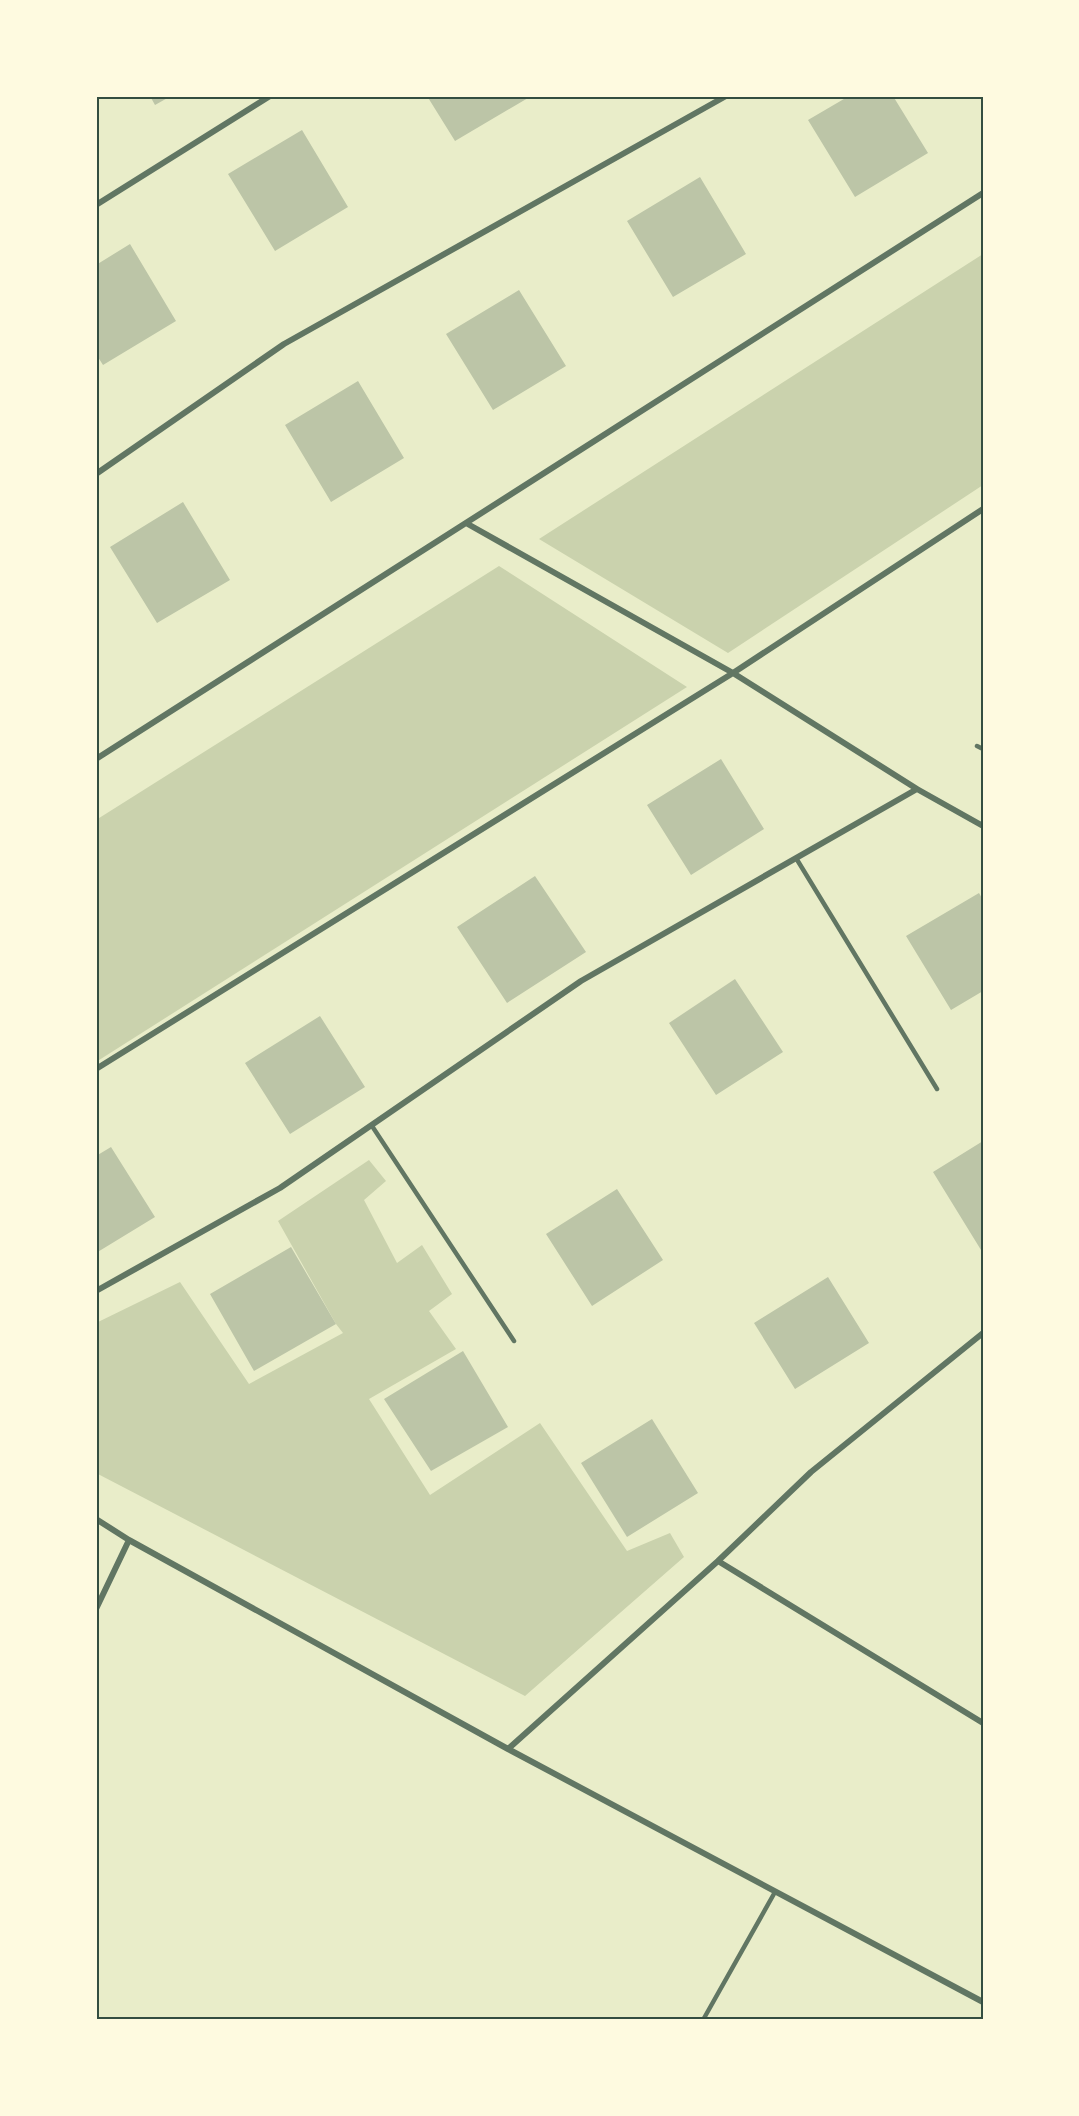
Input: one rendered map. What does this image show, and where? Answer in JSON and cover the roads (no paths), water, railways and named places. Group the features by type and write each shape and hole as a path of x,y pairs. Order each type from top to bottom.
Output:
{"street":[{"path":"96,205 270,96"},
{"path":"96,474 284,344 726,96"},
{"path":"96,759 983,193"},
{"path":"96,1069 733,673 983,509"},
{"path":"466,523 733,673 917,789 983,826"},
{"path":"96,1291 280,1188 581,981 917,789"},
{"path":"508,1749 718,1561 811,1472 983,1333"},
{"path":"96,1519 129,1540 508,1749 983,2002"},
{"path":"96,1609 129,1540"},
{"path":"718,1561 983,1723"}],"lane":[{"path":"977,746 983,749"},
{"path":"796,858 937,1089"},
{"path":"372,1126 514,1341"},
{"path":"703,2020 775,1892"}]}
